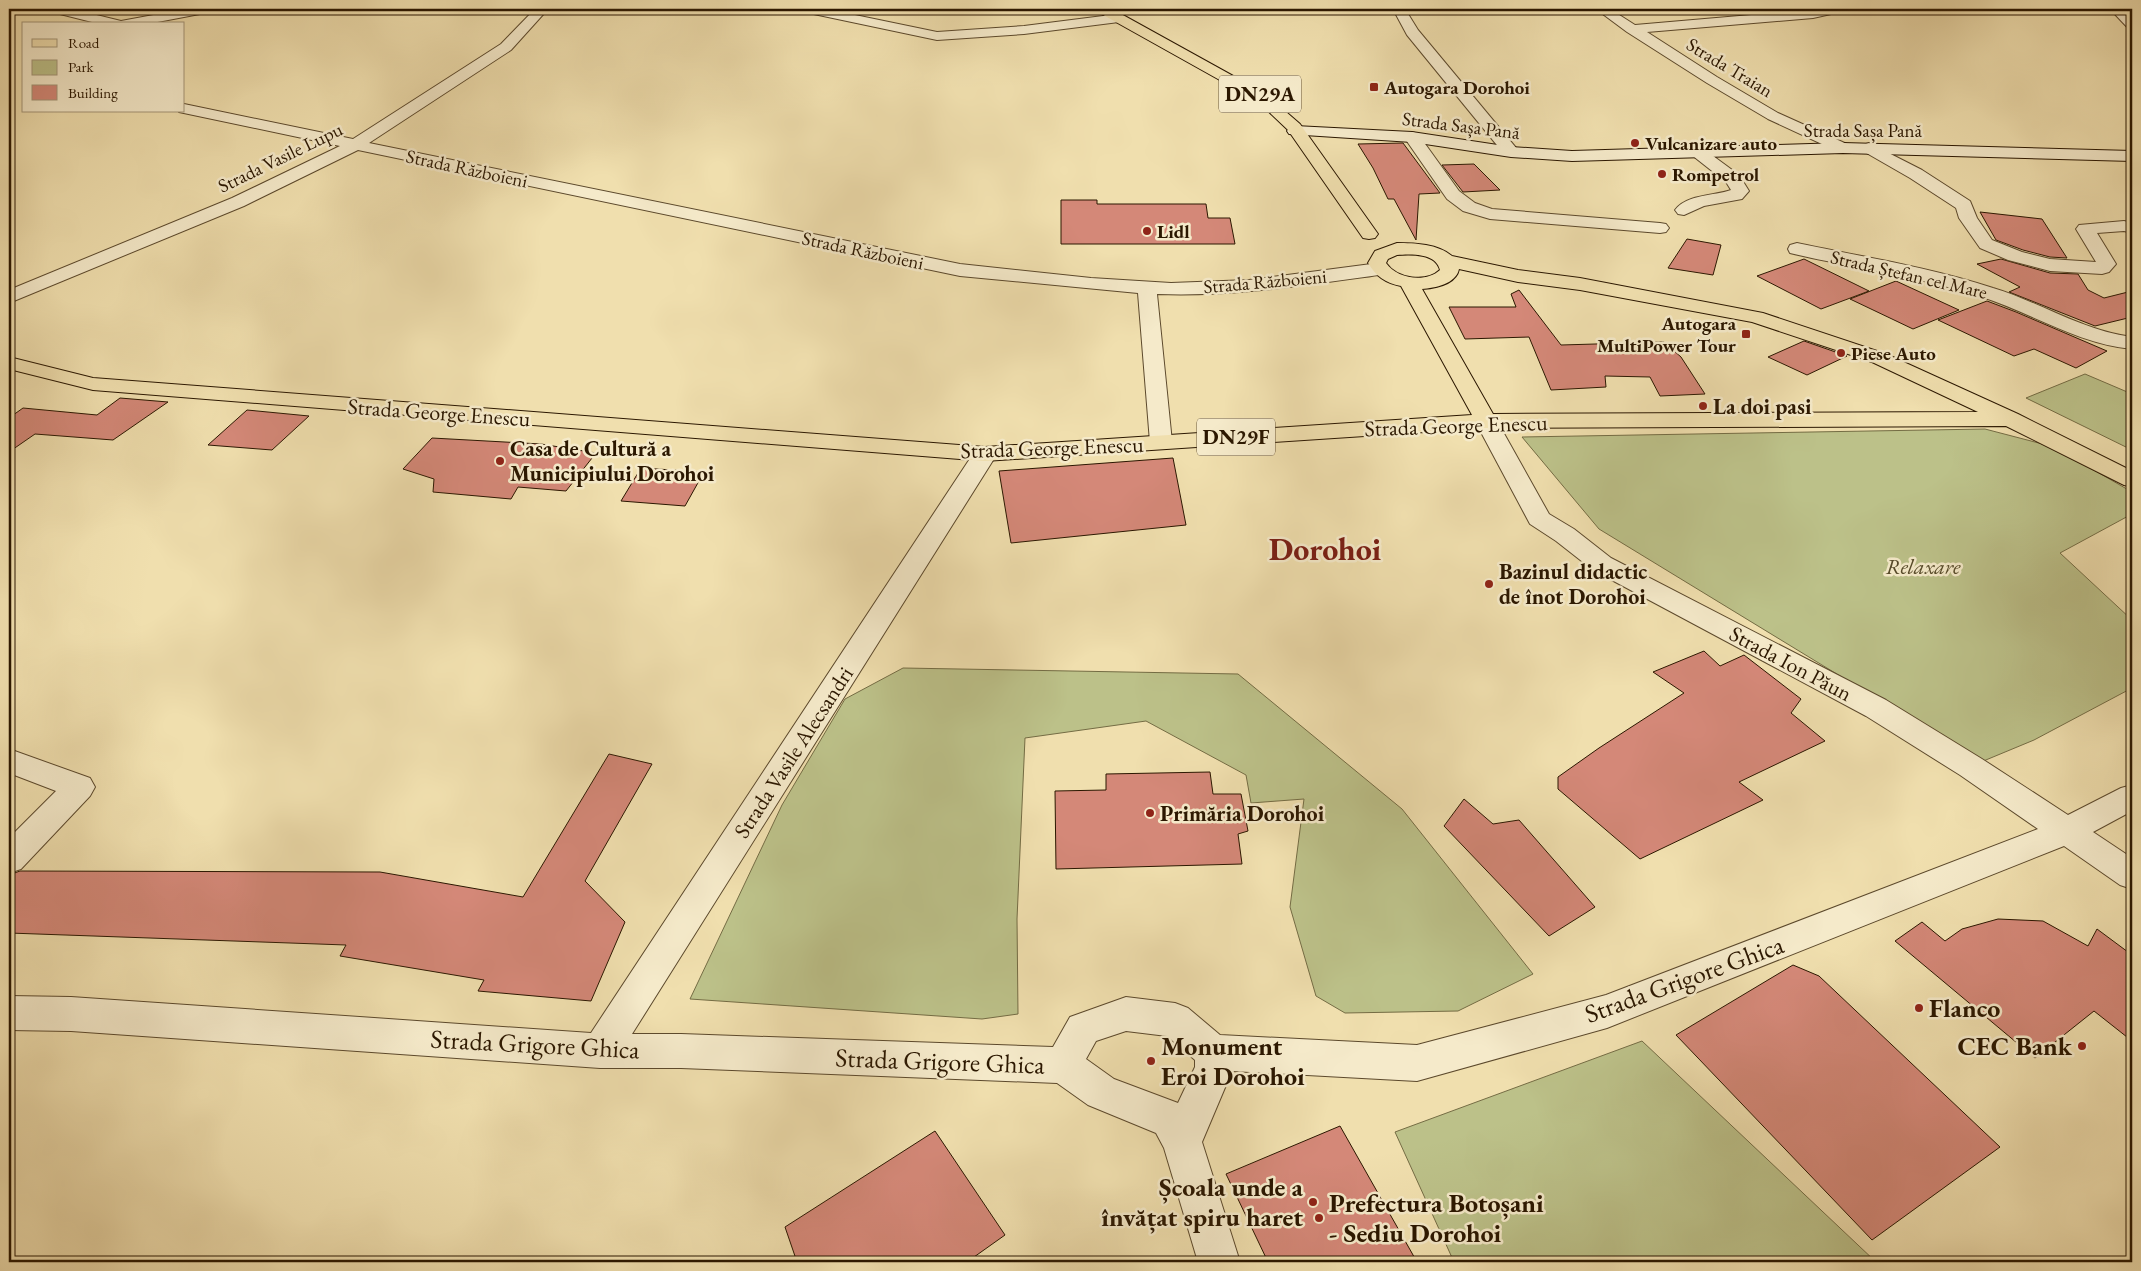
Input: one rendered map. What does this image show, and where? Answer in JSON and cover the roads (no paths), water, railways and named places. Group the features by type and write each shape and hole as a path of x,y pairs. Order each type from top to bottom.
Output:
{"main road":[{"name":"DN29A","path":"1103,9 1239,85 1265,97 1273,108 1294,127 1369,234 1380,261"},
{"path":"1369,234 1440,256 1447,269"},
{"path":"1418,250 1397,249 1380,261 1393,278 1408,282 1435,282 1447,269"},
{"path":"1447,269 1580,284 1756,317 1879,358 2010,419 2132,480"},
{"path":"1408,282 1486,421"},
{"name":"Strada George Enescu","path":"9,362 93,384 985,454 1486,421 2010,419"}],"street":[{"path":"57,9 110,22"},
{"path":"136,22 206,9"},
{"name":"Strada Vasile Lupu","path":"9,297 238,202 355,145 506,47 542,9"},
{"path":"809,9 937,36 1024,30 1119,18"},
{"path":"1399,9 1412,32 1511,152"},
{"name":"Strada Traian","path":"1602,9 1773,116 1843,148"},
{"path":"1632,29 1813,14 1835,9"},
{"path":"2116,9 2132,24"},
{"name":"Strada Războieni","path":"185,109 960,270 1080,284 1219,288 1294,280 1380,261"},
{"name":"Strada Sașa Pană","path":"1295,131 1412,137 1511,152 1602,157 1843,148 2132,156"},
{"path":"1412,137 1453,195 1469,207 1490,214 1660,228"},
{"path":"1870,148 1916,174 1964,206 1968,218 1986,244 2015,256 2050,265 2102,268 2107,264 2085,230 2115,227 2132,228"},
{"path":"1684,210 1699,202 1736,195 1740,192 1733,179 1700,153"},
{"name":"Strada Ștefan cel Mare","path":"1797,249 1951,280 2012,300 2108,340 2132,343"},
{"path":"1147,287 1161,442"},
{"name":"Strada Ion Păun","path":"1486,421 1539,519 1578,544 1602,564 1876,708 1971,767 2132,875"},
{"name":"Strada Vasile Alecsandri","path":"600,1051 985,454"},
{"path":"9,761 79,787 9,859"},
{"name":"Strada Grigore Ghica","path":"1062,1065 1083,1029 1126,1014 1175,1020 1212,1052 1416,1063 1607,1010 2067,831 2132,797"},
{"name":"Strada Grigore Ghica","path":"9,1013 80,1014 600,1051 681,1051 1062,1065 1101,1092 1170,1120 1182,1142 1219,1262"},
{"path":"1182,1142 1204,1088 1214,1069 1212,1052"}],"place":[{"name":"Autogara Dorohoi","path":"1374,87"},
{"name":"Vulcanizare auto","path":"1635,143"},
{"name":"Rompetrol","path":"1662,174"},
{"name":"Lidl","path":"1147,231"},
{"name":"Autogara MultiPower Tour","path":"1746,334"},
{"name":"Piese Auto","path":"1841,353"},
{"name":"La doi pasi","path":"1703,406"},
{"name":"Casa de Cultură a Municipiului Dorohoi","path":"500,461"},
{"name":"Bazinul didactic de înot Dorohoi","path":"1489,584"},
{"name":"Primăria Dorohoi","path":"1150,813"},
{"name":"Flanco","path":"1919,1008"},
{"name":"CEC Bank","path":"2082,1046"},
{"name":"Monument Eroi Dorohoi","path":"1151,1061"},
{"name":"Școala unde a învățat spiru haret","path":"1313,1202"},
{"name":"Prefectura Botoșani - Sediu Dorohoi","path":"1319,1218"}],"district":[{"name":"Dorohoi","path":"1325,549"}],"park label":[{"name":"Relaxare","path":"1923,566"}]}
